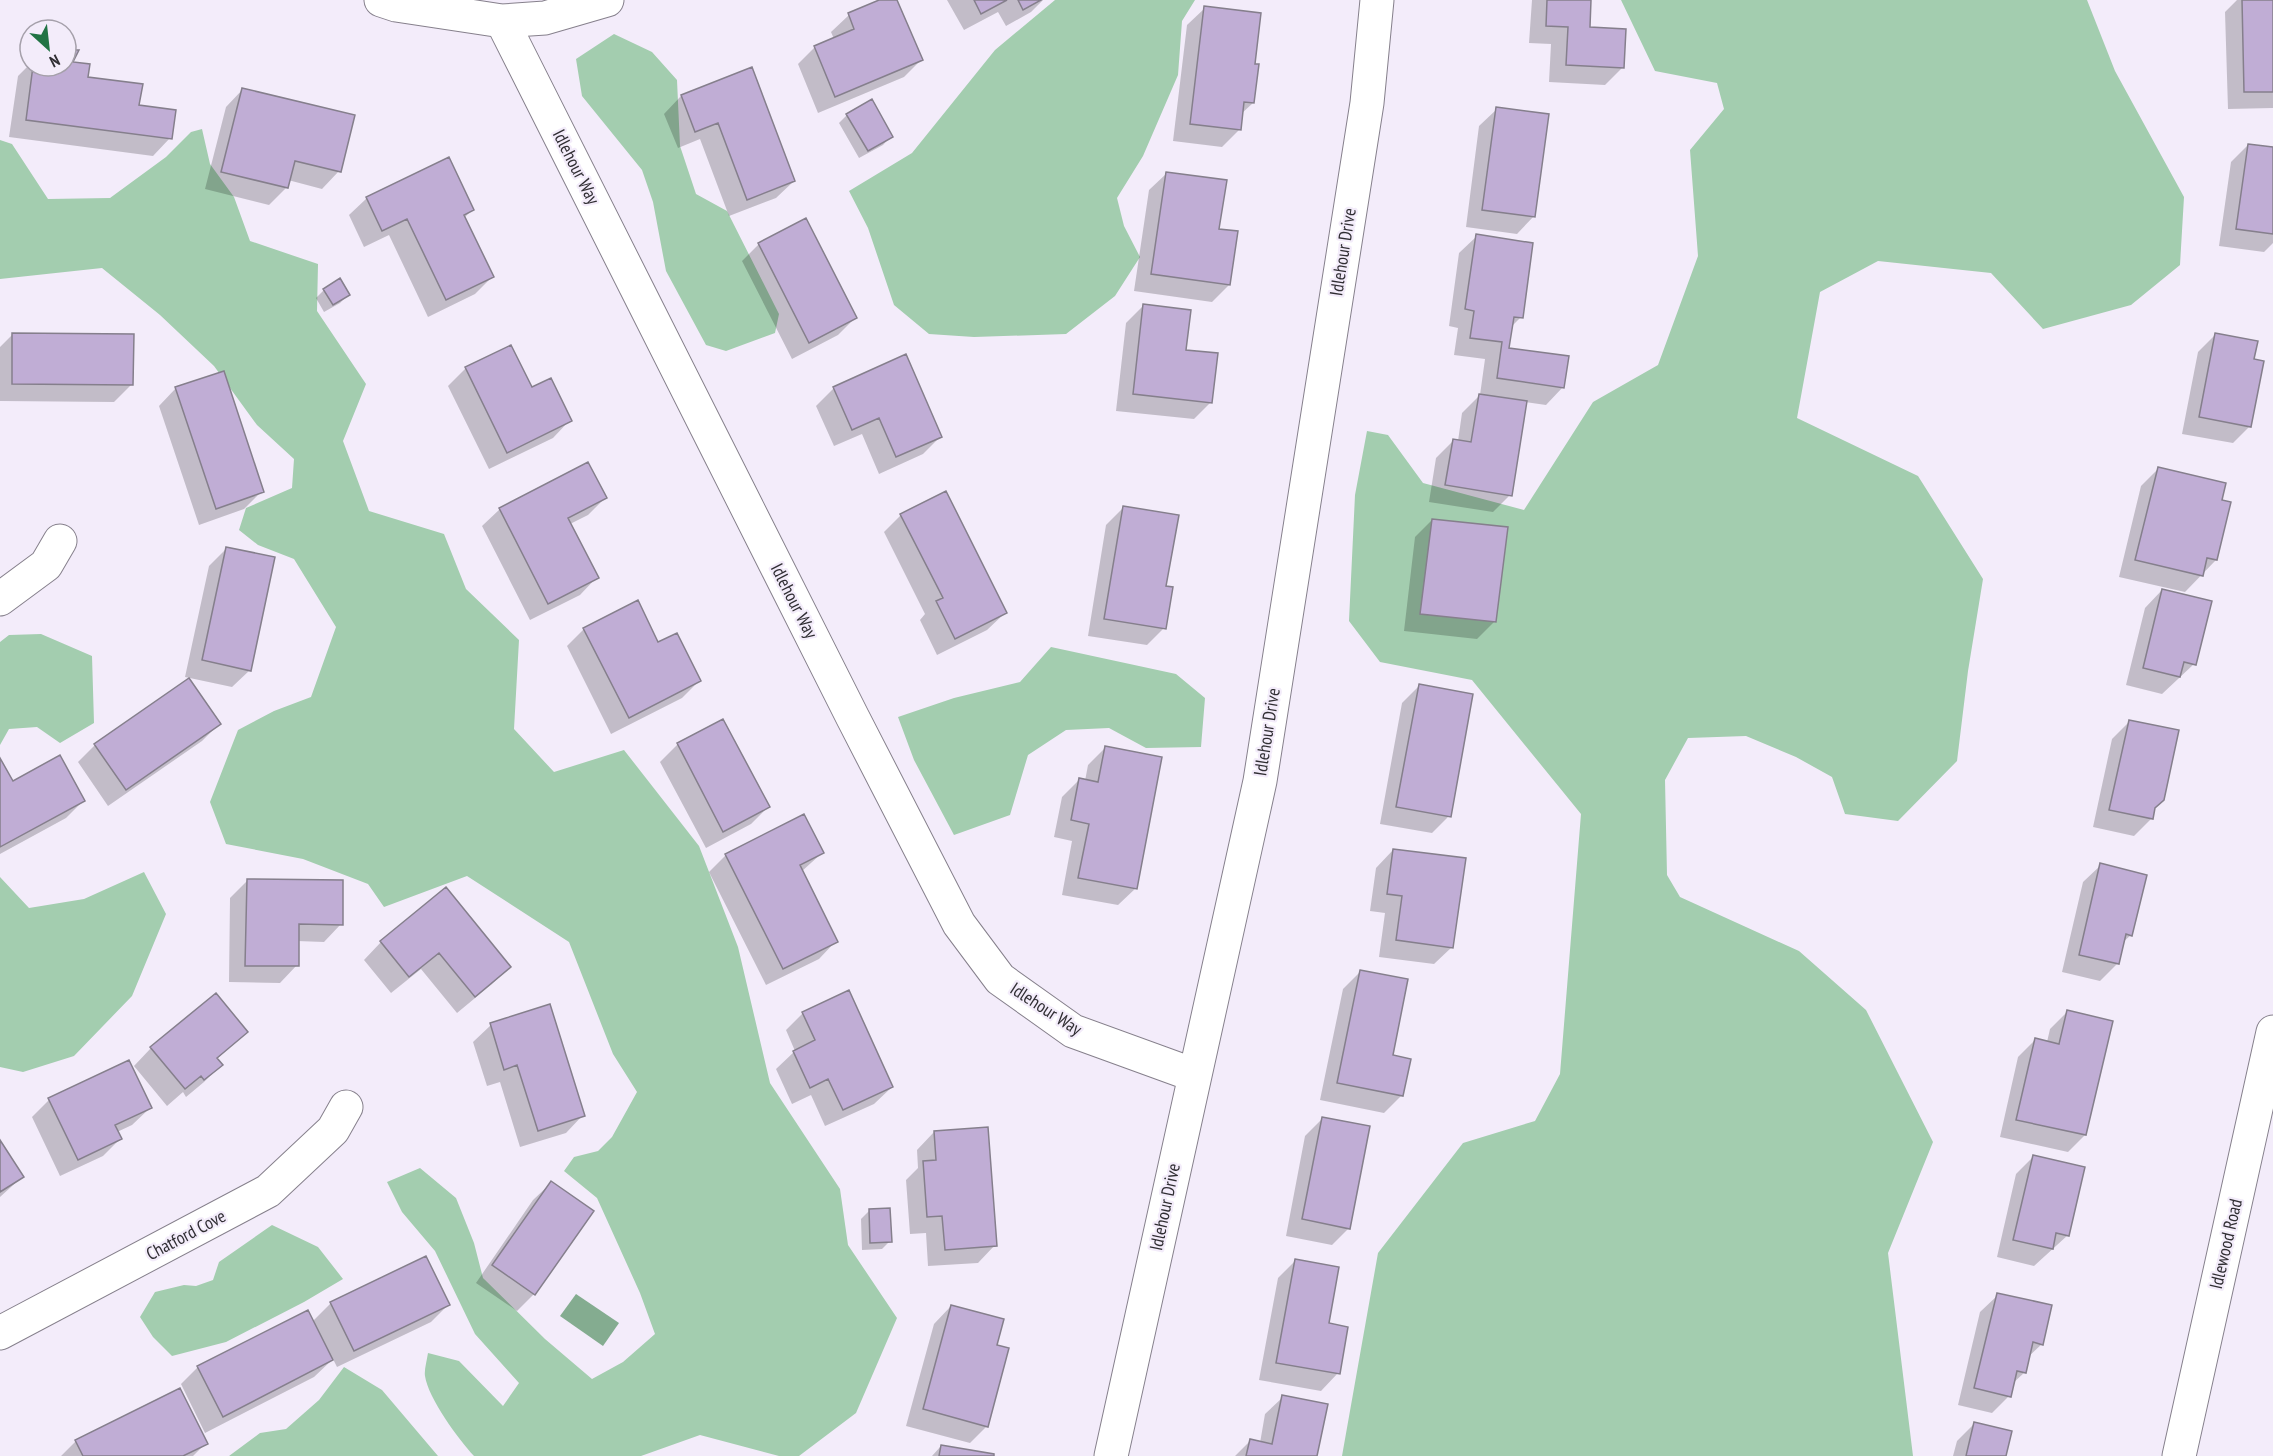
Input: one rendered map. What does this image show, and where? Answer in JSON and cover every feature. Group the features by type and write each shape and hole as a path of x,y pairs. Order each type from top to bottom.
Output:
{"street":[{"path":"381,0 396,5 502,21 545,18 607,0"},
{"name":"Idlehour Drive","path":"1111,1456 1260,781 1367,103 1377,0"},
{"name":"Idlehour Way","path":"502,21 959,924 1000,979 1073,1031 1194,1075"},
{"path":"0,599 46,565 60,541"},
{"name":"Idlewood Road","path":"2179,1456 2273,1032"},
{"name":"Chatford Cove","path":"0,1333 268,1191 333,1130 346,1107"}],"shaded area":[{"path":"1055,0 1195,0 1182,21 1178,75 1143,156 1117,198 1124,226 1140,257 1115,296 1066,334 974,337 929,334 894,305 868,228 849,191 912,153 995,50"},
{"path":"1621,0 2087,0 2115,71 2184,197 2180,265 2131,305 2043,329 1991,273 1878,261 1820,292 1797,418 1918,476 1983,579 1968,671 1957,761 1898,821 1845,814 1832,777 1796,757 1746,736 1688,738 1665,780 1667,875 1680,897 1799,951 1866,1010 1933,1142 1888,1253 1913,1456 1342,1456 1378,1253 1463,1143 1535,1121 1560,1074 1581,814 1472,680 1380,662 1349,621 1355,495 1367,431 1388,435 1423,483 1524,510 1593,402 1658,365 1698,256 1690,150 1724,109 1717,83 1655,71"},
{"path":"614,34 652,52 677,80 680,146 696,194 727,211 779,314 775,333 726,351 706,345 666,271 653,202 642,170 582,96 576,59"},
{"path":"202,129 210,164 234,197 250,241 318,264 317,311 366,384 343,441 369,511 444,534 466,589 519,640 514,729 554,772 624,750 699,846 738,947 770,1083 840,1189 848,1245 897,1318 856,1413 799,1456 779,1456 700,1435 641,1456 474,1456 460,1440 438,1407 427,1385 425,1368 428,1353 459,1361 503,1406 519,1383 475,1334 435,1251 402,1212 387,1182 420,1168 456,1198 474,1243 483,1278 545,1339 592,1379 623,1362 655,1334 640,1293 597,1198 564,1171 574,1157 598,1151 612,1137 637,1092 613,1054 569,942 467,876 384,907 368,884 303,859 226,844 210,802 238,730 274,711 311,697 336,627 294,559 258,545 239,530 246,508 292,488 294,459 257,425 214,366 160,315 102,268 0,279 0,140 12,144 48,199 110,198 166,157 191,132"},
{"path":"41,634 92,656 94,723 60,743 37,727 9,729 0,745 0,642 9,635"},
{"path":"1051,647 1176,674 1205,698 1201,747 1146,748 1109,728 1066,730 1028,755 1010,815 954,835 914,760 898,717 954,698 1020,682"},
{"path":"144,872 166,914 132,996 74,1056 23,1072 0,1067 0,877 29,908 84,899"},
{"path":"272,1225 318,1247 343,1279 226,1342 172,1356 153,1337 140,1317 155,1292 184,1285 196,1286 213,1280 219,1262"},
{"path":"576,1294 619,1323 603,1346 560,1316"},
{"path":"344,1367 382,1390 438,1456 229,1456 260,1433 286,1429 319,1400"}],"building":[{"path":"879,0 897,0 923,60 835,97 814,46 854,29 848,13"},
{"path":"974,0 1007,0 981,14"},
{"path":"1018,0 1041,0 1023,10"},
{"path":"1547,0 1591,0 1590,27 1626,29 1624,68 1566,65 1568,27 1546,26"},
{"path":"2242,0 2273,0 2273,92 2244,92"},
{"path":"1204,6 1261,13 1255,64 1259,64 1254,103 1244,102 1241,130 1190,124"},
{"path":"78,63 90,64 88,77 143,84 139,105 176,110 172,139 26,120 31,78 78,78"},
{"path":"752,67 795,181 747,200 718,123 695,132 681,95"},
{"path":"242,88 355,115 341,172 295,161 288,188 221,172"},
{"path":"872,99 893,137 868,151 846,114"},
{"path":"1496,107 1549,114 1535,217 1482,210"},
{"path":"2248,144 2273,147 2273,234 2236,229"},
{"path":"449,157 474,210 464,215 494,277 446,300 407,219 382,231 366,197"},
{"path":"1166,172 1227,180 1219,229 1238,231 1230,285 1151,274"},
{"path":"806,218 857,318 809,343 758,243"},
{"path":"1476,234 1533,243 1523,318 1514,317 1509,348 1569,356 1564,388 1497,378 1502,342 1470,338 1474,311 1465,309"},
{"path":"340,278 350,295 333,305 323,289"},
{"path":"1143,304 1191,310 1186,350 1218,353 1212,403 1133,394"},
{"path":"12,333 134,334 133,385 12,384"},
{"path":"2215,333 2258,341 2254,359 2264,361 2251,427 2199,417"},
{"path":"511,345 532,387 551,378 572,421 507,453 465,367"},
{"path":"906,354 942,437 896,457 879,418 852,430 833,387"},
{"path":"224,371 264,492 216,509 175,387"},
{"path":"1479,394 1527,401 1512,496 1445,485 1453,439 1471,442"},
{"path":"588,462 607,498 568,518 599,578 548,604 499,508"},
{"path":"2158,467 2226,483 2222,500 2231,502 2217,560 2207,558 2203,576 2135,560"},
{"path":"946,491 1007,613 955,639 936,601 943,598 900,514"},
{"path":"1123,506 1179,515 1166,586 1173,587 1166,629 1104,619"},
{"path":"1432,519 1508,527 1496,622 1420,614"},
{"path":"226,547 275,557 251,671 202,660"},
{"path":"2162,589 2212,601 2196,665 2184,662 2180,677 2143,668"},
{"path":"638,600 658,642 677,633 701,681 629,718 583,628"},
{"path":"189,678 221,724 126,790 94,744"},
{"path":"1419,684 1473,694 1451,817 1396,807"},
{"path":"723,719 770,807 723,832 677,743"},
{"path":"2129,720 2179,730 2164,800 2155,808 2153,819 2109,810"},
{"path":"1105,746 1162,757 1137,889 1078,878 1089,824 1071,820 1079,778 1098,782"},
{"path":"60,755 85,801 0,847 0,758 13,781"},
{"path":"804,814 824,853 800,865 838,942 783,969 725,854"},
{"path":"1393,849 1466,858 1453,948 1396,940 1402,896 1387,894"},
{"path":"2100,863 2147,875 2132,936 2126,934 2119,964 2079,955"},
{"path":"247,879 343,880 343,925 299,924 299,966 245,966"},
{"path":"446,887 511,967 475,997 439,953 409,977 380,941"},
{"path":"1360,970 1408,979 1393,1055 1411,1059 1403,1096 1337,1083"},
{"path":"849,990 893,1087 843,1110 828,1079 810,1088 793,1051 815,1040 802,1012"},
{"path":"216,993 248,1032 217,1058 223,1065 204,1080 201,1076 185,1089 150,1047"},
{"path":"550,1004 585,1116 538,1131 517,1065 504,1070 490,1023"},
{"path":"2067,1010 2113,1021 2086,1135 2016,1120 2035,1038 2059,1044"},
{"path":"129,1060 152,1108 115,1125 122,1139 78,1160 48,1098"},
{"path":"1322,1117 1370,1126 1350,1229 1302,1219"},
{"path":"988,1127 997,1246 945,1250 942,1216 927,1217 923,1161 936,1160 934,1131"},
{"path":"0,1140 24,1177 0,1192"},
{"path":"2033,1155 2085,1167 2069,1236 2056,1233 2053,1249 2013,1240"},
{"path":"551,1181 594,1211 535,1295 492,1265"},
{"path":"890,1208 892,1242 870,1243 869,1209"},
{"path":"426,1256 450,1305 354,1351 330,1302"},
{"path":"1295,1259 1339,1267 1329,1323 1348,1327 1340,1374 1276,1363"},
{"path":"1997,1293 2052,1305 2043,1345 2033,1342 2026,1373 2017,1371 2011,1397 1974,1388"},
{"path":"951,1305 1004,1319 997,1345 1009,1348 988,1427 923,1409"},
{"path":"308,1310 333,1360 223,1417 197,1366"},
{"path":"180,1388 208,1444 183,1456 83,1456 75,1440"},
{"path":"1282,1395 1328,1404 1317,1456 1246,1456 1250,1439 1272,1444"},
{"path":"1974,1422 2012,1431 2006,1456 1966,1456"},
{"path":"941,1445 994,1454 994,1456 939,1456"}]}
